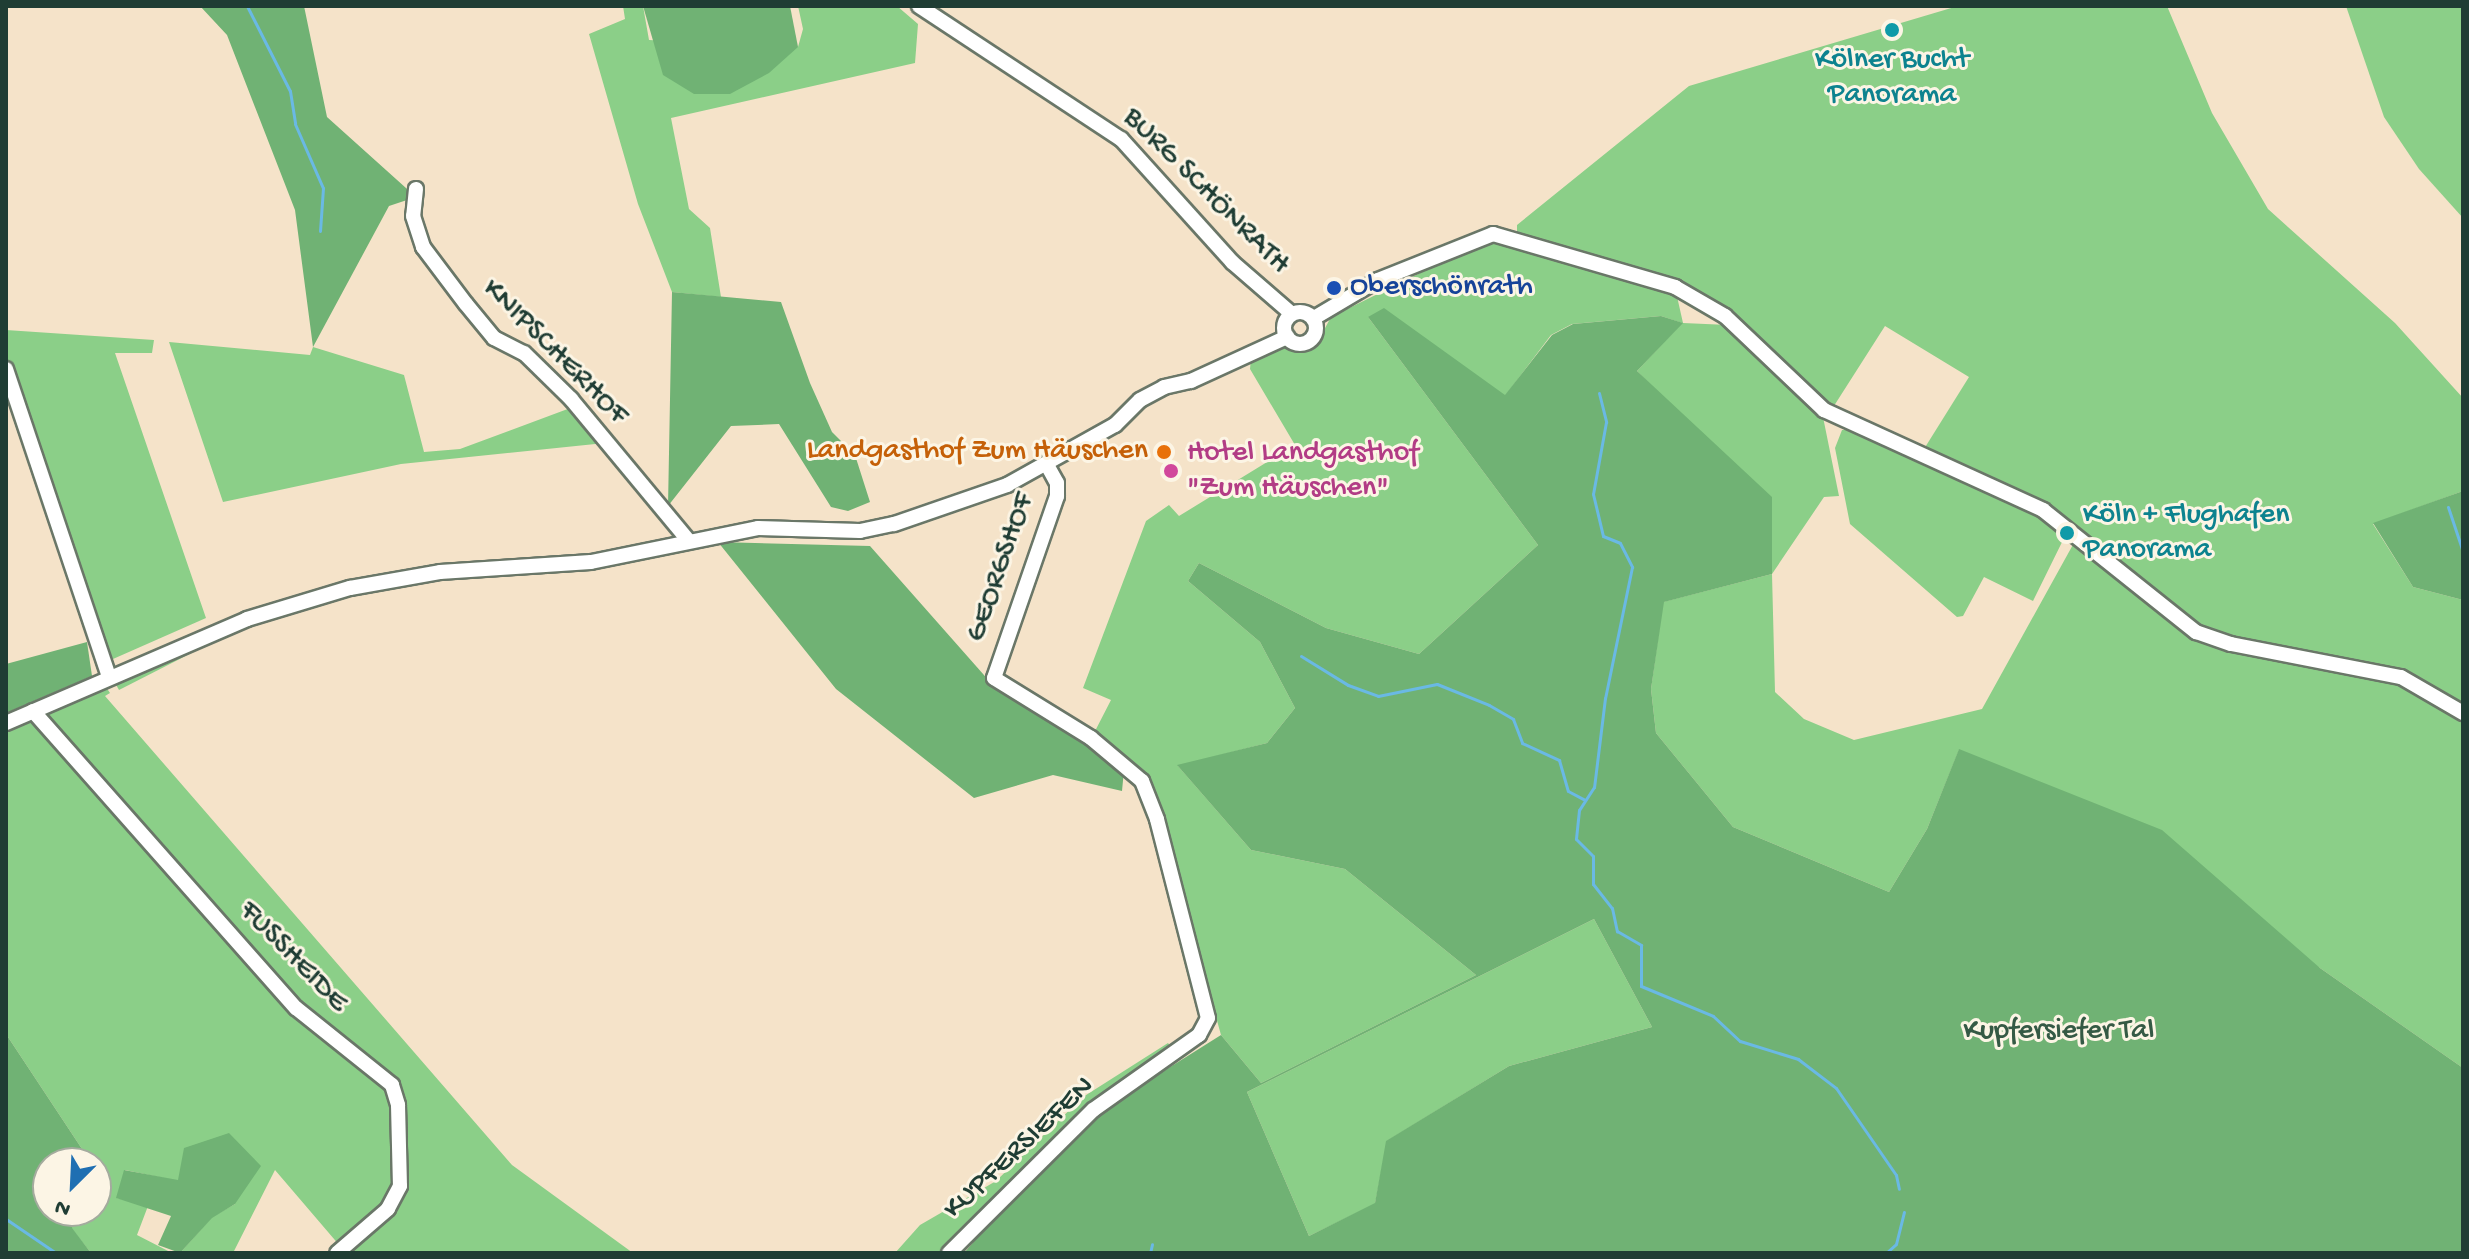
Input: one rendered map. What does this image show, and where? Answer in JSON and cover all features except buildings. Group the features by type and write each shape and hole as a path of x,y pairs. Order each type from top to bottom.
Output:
{"street":[{"name":"BURG SCHÖNRATH","path":"919,6 1121,139 1232,262 1292,314"},
{"name":"KNIPSCHERHOF","path":"416,189 413,216 423,247 466,304 494,338 524,353 571,399 688,540"},
{"path":"1314,318 1378,280 1493,234 1675,287 1725,316 1824,410 2043,510 2196,632 2231,644 2401,677 2463,713"},
{"path":"1304,312 1314,318 1317,330 1310,341 1297,344 1287,337 1284,324 1292,314 1304,312"},
{"path":"6,723 247,619 350,588 440,572 591,562 758,528 860,531 894,524 1007,485 1115,425 1140,400 1164,387 1191,381 1287,337"},
{"path":"6,369 109,677"},
{"name":"GEORGSHOF","path":"1047,465 1057,483 1057,496 993,674 997,683 1068,724 1115,756 1148,793 1208,1011 1204,1027"},
{"name":"FUSSHEIDE","path":"33,711 296,1008 392,1085 398,1105 400,1186 388,1209 337,1253"},
{"name":"KUPFERSIEFEN","path":"949,1253 1093,1110 1204,1027"}],"green space":[{"path":"200,6 304,6 327,117 416,197 389,206 313,347 295,210 227,35"},
{"path":"623,6 643,6 649,40 798,47 803,29 798,6 897,6 918,24 915,63 671,118 689,209 710,228 721,297 672,292 638,204 589,34 625,19"},
{"path":"643,6 790,6 798,47 769,73 730,94 694,94 663,75"},
{"path":"1958,6 2167,6 2212,113 2268,209 2395,323 2463,398 2463,491 2373,524 2413,587 2463,600 2463,707 2403,670 2232,641 2199,627 2169,609 2064,518 1924,449 1969,377 1885,326 1832,409 1720,307 1517,232 1517,225 1689,86"},
{"path":"2346,6 2463,6 2463,218 2419,169 2384,117"},
{"path":"1481,243 1505,243 1676,292 1683,323 1728,325 1823,417 1839,496 1824,497 1772,574 1687,423 1637,371 1682,323 1661,316 1572,324 1551,335 1505,396 1443,354 1368,317 1538,545 1419,654 1326,628 1199,563 1188,581 1260,642 1295,708 1267,743 1178,766 1251,850 1345,869 1476,975 1261,1083 1221,1035 1158,808 1144,778 1132,762 1093,735 1111,700 1083,688 1146,521 1169,505 1179,516 1295,445 1250,369 1251,359 1284,347 1303,350 1317,343 1331,317"},
{"path":"672,292 781,302 810,383 832,432 855,455 870,502 848,511 831,507 779,424 731,426 668,506"},
{"name":"Kupfersiefer Tal","path":"1384,308 1505,395 1552,335 1573,324 1661,316 1683,323 1637,371 1772,497 1772,574 1664,602 1651,689 1656,733 1733,827 1889,892 1927,829 1959,749 2162,830 2320,968 2463,1068 2463,1253 964,1253 1031,1175 1097,1113 1221,1035 1261,1083 1476,975 1345,869 1251,850 1177,765 1267,743 1295,708 1260,642 1188,581 1199,563 1326,628 1419,654 1538,545 1368,317","holes":["1594,919 1652,1027 1509,1066 1386,1141 1375,1203 1309,1236 1247,1092"]},
{"path":"6,330 154,340 152,353 115,353 206,618 113,659 102,646 6,356"},
{"path":"169,342 310,355 313,347 404,375 424,452 460,449 573,407 605,443 401,464 223,502"},
{"path":"1842,430 1853,430 2043,515 2066,534 2033,601 1984,577 1963,616 1957,617 1850,524 1835,448"},
{"path":"2463,491 2463,600 2413,587 2373,523"},
{"path":"2075,541 2188,634 2401,683 2463,719 2463,1068 2320,968 1959,750 1927,829 1889,892 1733,827 1656,733 1651,689 1663,602 1772,574 1775,692 1804,719 1854,740 1982,709"},
{"path":"718,542 870,546 991,683 1124,770 1122,791 1053,775 974,798 836,689"},
{"path":"215,641 119,690 114,681"},
{"path":"87,642 92,676 6,713 6,664"},
{"path":"104,684 110,693 105,696 512,1165 633,1253 347,1253 402,1196 400,1090 378,1062 315,1019 257,960 41,714"},
{"path":"31,720 41,725 295,1010 392,1092 396,1181 391,1199 340,1246 275,1170 233,1253 180,1253 212,1217 235,1204 178,1181 125,1170 117,1198 148,1206 137,1235 172,1253 91,1253 71,1228 112,1227 112,1147 81,1147 6,1034 6,731"},
{"path":"1594,919 1652,1027 1509,1066 1387,1141 1375,1204 1309,1236 1247,1092"},
{"path":"6,1034 81,1147 32,1147 32,1227 72,1227 91,1253 6,1253"},
{"path":"1168,1043 1172,1048 1090,1108 1024,1166 943,1253 895,1253 920,1225 996,1181 1083,1097"},
{"path":"229,1133 261,1166 235,1204 212,1218 180,1253 158,1245 171,1216 116,1198 124,1170 178,1180 184,1148"}],"waterway":[{"path":"247,6 290,91 295,124 323,188 320,231"},
{"path":"1599,393 1606,422 1593,494 1603,536 1620,543 1632,567 1605,698 1594,787 1579,810 1576,839 1593,856 1593,884 1612,908 1617,931 1641,945 1641,986 1713,1016 1740,1041 1798,1059 1836,1088 1896,1175 1899,1189"},
{"path":"2448,507 2463,552"},
{"path":"1301,656 1348,685 1378,696 1437,684 1489,705 1513,719 1522,743 1559,760 1568,791 1585,800"},
{"path":"1886,1253 1896,1244 1904,1212"},
{"path":"6,1219 56,1253"},
{"path":"1150,1253 1152,1244"}],"place":[{"name":"Kölner Bucht Panorama","path":"1892,30"},
{"name":"Oberschönrath","path":"1334,288"},
{"name":"Landgasthof Zum Häuschen","path":"1164,452"},
{"name":"Hotel Landgasthof \"Zum Häuschen\"","path":"1171,471"},
{"name":"Köln + Flughafen Panorama","path":"2067,533"}]}
